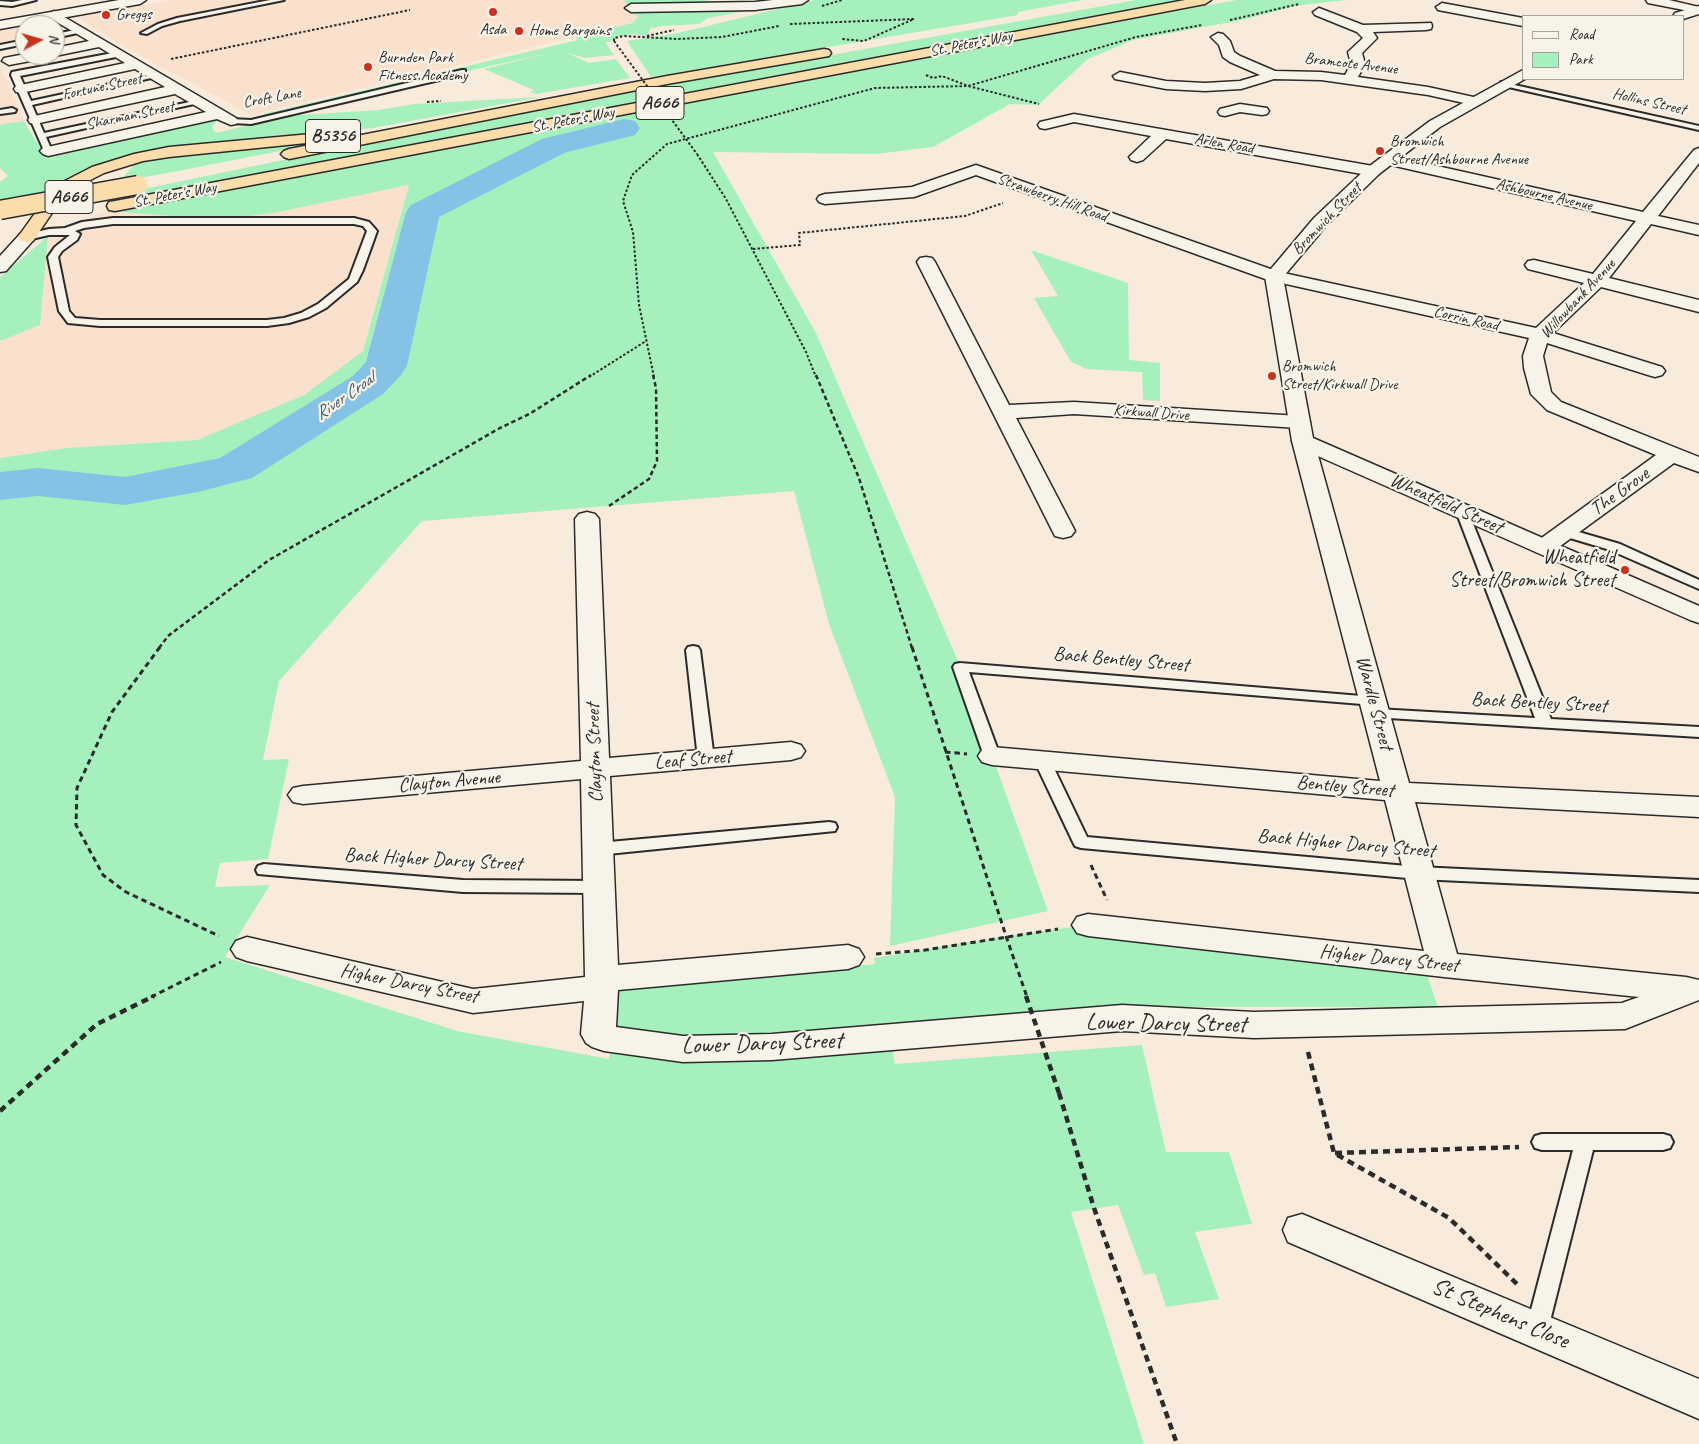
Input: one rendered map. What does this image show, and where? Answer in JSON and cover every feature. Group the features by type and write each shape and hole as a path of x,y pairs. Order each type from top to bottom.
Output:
{"highway":[{"name":"St. Peter's Way","path":"23,231 115,206 1205,0"},
{"name":"St. Peter's Way","path":"271,158 667,80 836,51"},
{"name":"B5356","path":"23,231 65,188 98,170 140,157 195,148 288,142 374,131 667,80"},
{"name":"St. Peter's Way","path":"0,210 143,184"}],"street":[{"path":"54,15 140,0"},
{"path":"630,8 754,6 802,0"},
{"path":"1652,0 1698,10"},
{"path":"1442,7 1522,22"},
{"path":"1682,15 1698,10"},
{"path":"1319,12 1362,29 1370,38 1355,52 1358,64 1350,80"},
{"path":"0,25 15,22"},
{"name":"Croft Lane","path":"65,22 225,118"},
{"path":"1362,29 1429,25"},
{"path":"1218,37 1225,44 1228,54 1234,59 1273,75"},
{"path":"65,50 100,43"},
{"path":"9,61 15,60"},
{"path":"21,89 138,65"},
{"name":"Bramcote Avenue","path":"1120,73 1145,82 1186,87 1241,85 1273,75 1321,76 1428,91 1472,101"},
{"name":"Bromwich Street","path":"1274,276 1320,222 1373,171 1435,124 1472,101 1522,75"},
{"path":"1131,93 1145,82"},
{"path":"1226,87 1237,97 1237,104 1240,108"},
{"name":"Fortune Street","path":"34,120 177,89"},
{"path":"1225,112 1240,108 1262,111"},
{"name":"Sharman Street","path":"48,151 225,118"},
{"path":"1044,125 1079,118"},
{"name":"Arlen Road","path":"1079,118 1373,171"},
{"path":"1137,157 1163,133"},
{"name":"Willowbank Avenue","path":"1671,455 1546,401 1541,394 1533,356 1540,335 1598,280 1699,153"},
{"name":"Ashbourne Avenue","path":"1388,160 1699,230"},
{"name":"Strawberry Hill Road","path":"825,199 914,192 976,170 1274,276"},
{"path":"0,267 23,231"},
{"path":"926,262 1063,531"},
{"path":"1534,266 1699,306"},
{"path":"1274,276 1301,431"},
{"name":"Corrin Road","path":"1274,276 1540,335 1656,371"},
{"name":"Kirkwall Drive","path":"1002,412 1074,408 1301,431"},
{"name":"Wheatfield Street","path":"1301,431 1462,511 1699,615"},
{"name":"Wardle Street","path":"1301,431 1444,965"},
{"name":"The Grove","path":"1544,547 1671,455 1699,465"},
{"name":"Clayton Street","path":"587,519 602,983"},
{"name":"Leaf Street","path":"596,769 791,751"},
{"name":"Bentley Street","path":"992,756 1398,792 1699,807"},
{"name":"Clayton Avenue","path":"303,794 596,769"},
{"name":"Higher Darcy Street","path":"1088,925 1444,965 1694,990"},
{"name":"Higher Darcy Street","path":"247,949 473,1002 602,983 848,957"},
{"name":"Lower Darcy Street","path":"602,983 598,1034 604,1038 683,1049 772,1047 1122,1018 1254,1025 1625,1016 1694,990"},
{"name":"St Stephens Close","path":"1302,1230 1540,1319 1699,1399"}],"lane":[{"path":"1,2 12,4 33,0"},
{"path":"145,33 160,25 179,20 281,0"},
{"path":"12,4 19,9"},
{"path":"65,34 80,31"},
{"path":"0,47 15,44"},
{"path":"15,74 118,54"},
{"path":"9,61 48,151"},
{"name":"Croft Lane","path":"225,118 251,122 462,72"},
{"path":"28,104 156,76"},
{"name":"Hollins Street","path":"1504,84 1699,128"},
{"path":"41,136 199,102"},
{"path":"0,112 12,110"},
{"path":"23,231 66,232 74,234 72,240 58,249 53,257 64,311 72,321 90,323 285,321 305,315 322,306 353,280 372,231 366,224 354,221 113,221 82,225 66,232"},
{"path":"1462,511 1546,724"},
{"path":"1565,532 1615,547 1699,585"},
{"path":"693,650 706,759"},
{"name":"Back Bentley Street","path":"992,756 960,667 1546,724 1699,732"},
{"path":"1042,760 1081,842"},
{"path":"598,849 829,827"},
{"name":"Back Higher Darcy Street","path":"1081,842 1418,873 1699,886"},
{"name":"Back Higher Darcy Street","path":"264,870 464,886 600,887"},
{"path":"1542,1142 1663,1142"},
{"path":"1540,1319 1585,1142"}],"path":[{"path":"816,7 842,0"},
{"path":"1229,20 1302,3"},
{"path":"138,65 410,10"},
{"path":"864,41 914,19 783,25 722,37 677,39 624,36 614,38 614,41 697,154 726,199 806,352 859,478 945,752 1059,1093 1094,1208 1176,1444"},
{"path":"587,519 629,494 649,479 657,461 656,388 639,305 633,232 623,201 632,175 667,144 875,88 968,86 1136,37 1210,24"},
{"path":"931,72 923,74 933,78 942,76 968,86 1018,100 1086,115 1079,118"},
{"path":"752,249 800,245 799,233 965,216 1034,191"},
{"path":"247,949 126,892 103,875 76,825 77,788 112,712 168,636 269,560 500,428 531,413 646,341"},
{"path":"1081,842 1120,929"},
{"path":"848,957 925,950 1006,936 1088,925"},
{"path":"0,1111 97,1024 247,949"},
{"path":"1300,1024 1334,1152 1449,1218 1540,1319"},
{"path":"1334,1152 1524,1147 1542,1142"}],"shaded area":[{"path":"174,0 627,0 624,1 640,10 631,13 640,16 632,23 251,115 119,44 81,19 84,15"},
{"path":"15,29 15,46 0,49 0,31"},
{"path":"0,66 18,105 24,121 0,125"},
{"path":"409,184 363,351 304,395 197,440 66,448 0,458 0,341 40,325 48,236 106,211 196,218 273,213"}],"green space":[{"path":"705,0 723,4 629,6 624,1"},
{"path":"815,0 1083,0 1018,12 1018,15 651,77 627,41 678,33"},
{"path":"1136,0 1184,0 668,96 660,86"},
{"path":"1237,0 1346,0 1294,6 1247,19 1133,40 1088,59 1038,105 1010,104 933,147 876,154 713,152 816,333 958,661 1048,911 890,946 895,797 829,624 794,491 422,521 279,681 263,760 289,759 268,859 220,863 215,887 270,885 225,957 457,1031 609,1059 617,988 875,964 874,958 1006,936 1088,925 1097,938 1425,969 1438,1007 1126,1007 888,1023 895,1064 1142,1045 1166,1152 1229,1152 1252,1224 1195,1232 1219,1299 1166,1307 1155,1273 1144,1275 1118,1205 1071,1212 1144,1444 0,1444 0,458 66,448 197,440 304,395 363,351 409,185 273,213 234,218 196,218 106,211 857,71 885,64"},
{"path":"762,8 708,18 699,24 651,28 646,36 633,34 615,37 610,42 605,42 614,55 585,58 567,53 589,63 616,59 630,78 536,94 530,92 534,90 484,69 553,52 267,116 263,114 578,40 575,37 632,23 639,16 629,13 640,10"},
{"path":"636,90 644,101 146,194 144,189 373,141"},
{"path":"541,97 373,128 275,139 185,146 144,152 116,159 73,177 48,196 0,205 0,182 8,176 0,168 0,125 4,124 24,121 46,158 211,121 217,121 212,127 216,133 286,116 378,110 415,104"},
{"path":"351,137 119,182 137,161 166,154 281,145"},
{"path":"48,236 40,325 0,341 0,277"},
{"path":"1031,250 1128,283 1129,360 1160,363 1160,401 1143,400 1142,372 1087,369 1071,362 1034,298 1058,296"}],"waterway":[{"name":"River Croal","path":"0,486 38,482 125,491 198,478 236,468 368,385 386,366 423,212 553,146 624,128"}],"place":[{"name":"Asda","path":"493,12"},
{"name":"Greggs","path":"106,15"},
{"name":"Home Bargains","path":"519,31"},
{"name":"Burnden Park Fitness Academy","path":"368,67"},
{"name":"Bromwich Street/Ashbourne Avenue","path":"1380,151"},
{"name":"Bromwich Street/Kirkwall Drive","path":"1272,376"},
{"name":"Wheatfield Street/Bromwich Street","path":"1625,570"}]}
